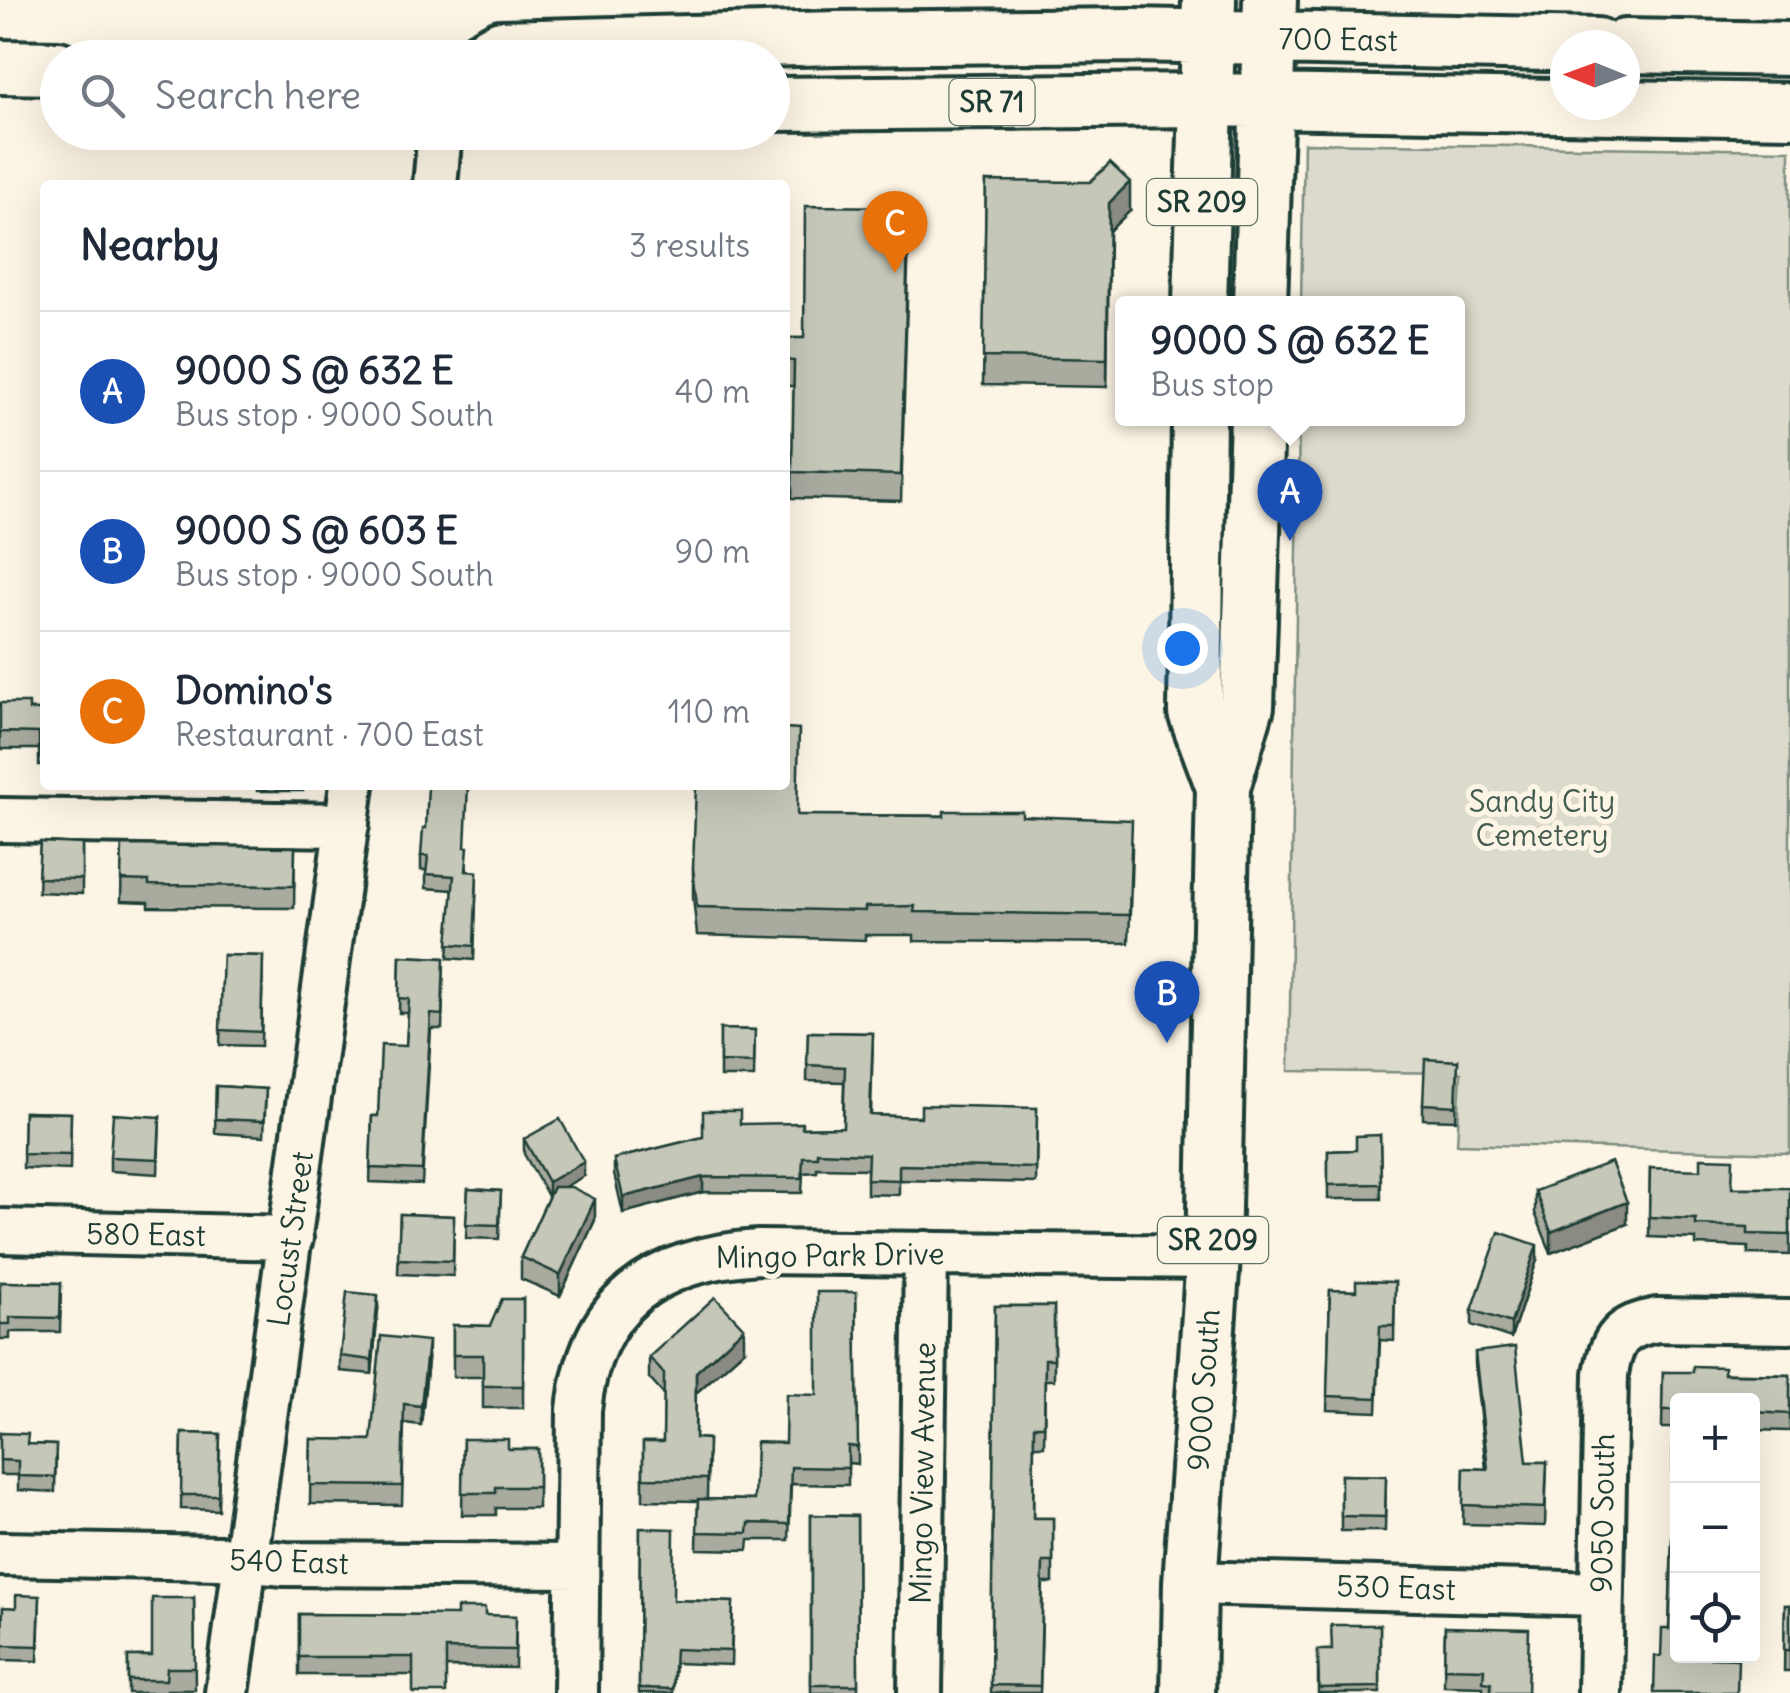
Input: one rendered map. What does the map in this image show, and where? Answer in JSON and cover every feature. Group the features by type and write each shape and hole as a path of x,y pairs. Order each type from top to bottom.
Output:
{"main road":[{"name":"700 East","path":"790,40 1113,35 1208,18 1269,19 1550,41"},
{"name":"SR 209","path":"1200,296 1208,18"},
{"name":"SR 209","path":"1260,296 1269,19"},
{"path":"1640,46 1790,49"},
{"path":"0,66 40,67"},
{"name":"700 East","path":"790,104 1267,100 1790,110"},
{"name":"9000 South","path":"1199,426 1196,712 1223,787"},
{"name":"9000 South","path":"1188,1693 1190,1583 1213,1257 1223,787 1247,706 1256,426"}],"street":[{"path":"435,180 438,150"},
{"path":"0,820 350,805"},
{"name":"Locust Street","path":"227,1693 350,805"},
{"name":"580 East","path":"0,1231 292,1238"},
{"name":"Mingo View Avenue","path":"920,1693 926,1253"},
{"name":"Mingo Park Drive","path":"576,1693 582,1377 600,1332 632,1293 659,1274 723,1254 1213,1257"},
{"name":"9050 South","path":"1600,1693 1609,1353 1619,1335 1636,1324 1657,1320 1790,1322"},
{"name":"540 East","path":"0,1554 285,1564 578,1566"},
{"name":"530 East","path":"1190,1583 1602,1594"}],"green space":[{"name":"Sandy City Cemetery","path":"1304,143 1790,150 1790,1153 1457,1144 1461,1073 1289,1071 1299,426 1465,426 1465,296 1301,296"}],"building":[{"path":"1110,163 1130,182 1109,203 1107,359 983,357 986,181 1090,182"},
{"path":"805,206 909,207 901,475 792,472 794,361 790,361 790,338 804,338"},
{"path":"0,703 29,703 29,710 40,710 40,748 39,733 0,732"},
{"path":"790,728 799,729 797,815 944,816 944,811 1022,811 1022,816 1132,820 1129,915 914,912 915,906 865,907 865,911 697,907 693,868 696,790 790,790"},
{"path":"428,790 468,790 466,871 477,872 474,946 448,944 454,876 426,874 428,856 421,856"},
{"path":"40,842 82,844 82,879 38,878"},
{"path":"122,845 295,847 294,886 149,885 149,881 121,880"},
{"path":"223,955 263,956 261,1032 220,1030"},
{"path":"400,956 444,958 442,1015 431,1014 422,1170 370,1168 372,1116 378,1116 381,1045 406,1046 409,999 399,998"},
{"path":"720,1029 755,1030 754,1063 720,1062"},
{"path":"808,1032 873,1033 870,1115 921,1117 921,1105 1037,1108 1036,1168 899,1165 899,1180 867,1179 868,1154 817,1152 817,1157 803,1157 802,1178 703,1177 623,1197 614,1159 703,1137 703,1111 740,1111 740,1124 843,1127 845,1067 807,1065"},
{"path":"1425,1059 1458,1061 1456,1106 1423,1104"},
{"path":"216,1086 266,1089 264,1121 215,1119"},
{"path":"24,1112 71,1113 70,1155 23,1154"},
{"path":"113,1114 160,1117 158,1159 110,1157"},
{"path":"560,1119 584,1162 548,1182 524,1139"},
{"path":"1380,1135 1381,1184 1328,1185 1328,1151 1356,1150 1356,1136"},
{"path":"1701,1158 1733,1159 1732,1188 1790,1188 1790,1235 1748,1234 1748,1227 1696,1225 1696,1219 1649,1217 1650,1168 1701,1170"},
{"path":"1611,1162 1627,1202 1551,1232 1535,1191"},
{"path":"553,1187 571,1187 595,1199 560,1275 521,1257"},
{"path":"468,1189 501,1191 499,1225 466,1224"},
{"path":"400,1214 454,1216 453,1261 398,1259"},
{"path":"1499,1232 1537,1245 1511,1323 1472,1310"},
{"path":"1356,1281 1395,1282 1394,1326 1380,1326 1377,1398 1327,1396 1330,1290 1356,1291"},
{"path":"0,1282 61,1283 60,1318 10,1317 10,1324 0,1324"},
{"path":"347,1292 378,1295 372,1360 340,1356"},
{"path":"817,1292 856,1292 858,1447 848,1446 848,1468 791,1467 789,1524 749,1523 748,1533 697,1532 698,1499 754,1500 756,1442 785,1443 786,1394 817,1395"},
{"path":"715,1297 744,1328 696,1372 695,1438 708,1439 707,1479 643,1478 643,1442 663,1442 664,1374 649,1357"},
{"path":"502,1299 523,1299 523,1386 483,1386 483,1355 453,1355 453,1325 490,1326"},
{"path":"995,1306 1054,1306 1054,1359 1045,1359 1044,1426 1034,1426 1033,1518 1053,1518 1053,1562 1043,1562 1040,1686 991,1685"},
{"path":"381,1336 428,1341 421,1406 404,1404 402,1486 310,1485 311,1439 371,1440"},
{"path":"1515,1347 1527,1462 1547,1462 1545,1508 1463,1505 1464,1468 1488,1469 1475,1352"},
{"path":"1693,1366 1724,1367 1724,1374 1790,1375 1790,1414 1760,1412 1760,1393 1670,1393 1670,1410 1662,1410 1663,1372 1693,1372"},
{"path":"0,1433 28,1434 27,1444 56,1445 55,1477 18,1476 18,1461 0,1460"},
{"path":"182,1433 220,1434 218,1495 181,1495"},
{"path":"463,1439 508,1439 508,1449 538,1449 538,1487 496,1487 496,1493 462,1493"},
{"path":"1341,1475 1386,1476 1385,1517 1341,1516"},
{"path":"811,1515 857,1516 858,1685 811,1685"},
{"path":"640,1528 674,1529 673,1600 733,1602 731,1651 675,1649 673,1689 639,1688"},
{"path":"16,1595 40,1596 38,1646 2,1645 3,1607 16,1608"},
{"path":"152,1598 194,1598 195,1668 167,1668 166,1680 128,1680 128,1656 152,1656"},
{"path":"1670,1600 1670,1663 1738,1663 1737,1693 1654,1693 1655,1656 1661,1656 1662,1629 1669,1629"},
{"path":"1785,1605 1790,1605 1790,1650 1784,1650"},
{"path":"457,1608 485,1608 485,1615 516,1616 515,1650 446,1649 446,1693 413,1693 413,1657 299,1657 299,1614 457,1615"},
{"path":"1331,1625 1380,1625 1380,1687 1319,1688 1318,1650 1332,1650"},
{"path":"1445,1627 1529,1629 1527,1693 1491,1693 1491,1683 1483,1682 1484,1669 1444,1668"}],"place":[{"name":"Domino's","path":"895,273"},
{"name":"9000 S @ 632 E","path":"1290,541"},
{"name":"9000 S @ 603 E","path":"1167,1043"}]}
